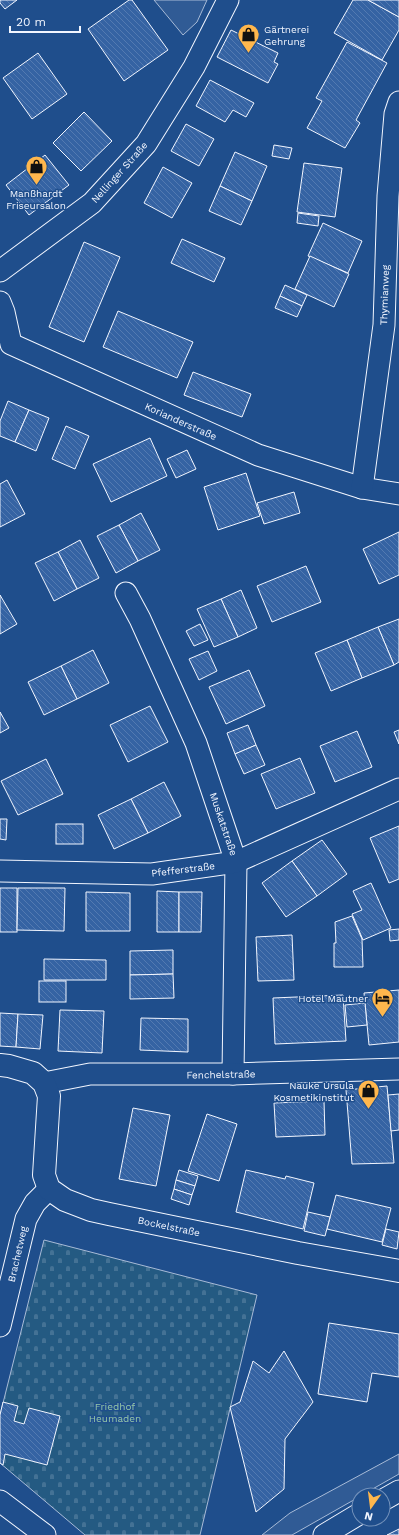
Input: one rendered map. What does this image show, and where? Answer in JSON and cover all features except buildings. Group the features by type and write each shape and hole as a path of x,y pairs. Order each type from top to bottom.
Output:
{"street":[{"name":"Nellinger Straße","path":"0,271 92,203 146,144 194,67 228,0"},
{"name":"Thymianweg","path":"362,488 384,325 388,196 395,114 399,102"},
{"name":"Korianderstraße","path":"0,302 4,312 6,348 258,455 362,488 399,494"},
{"name":"Muskatstraße","path":"126,593 140,619 196,743 236,862 233,1074"},
{"name":"Pfefferstraße","path":"0,871 152,874 236,862 399,789"},
{"path":"0,1065 33,1073 44,1083 49,1096 44,1175 49,1189"},
{"name":"Fenchelstraße","path":"44,1083 90,1074 233,1074 399,1069"},
{"name":"Bockelstraße","path":"49,1189 65,1200 91,1210 298,1253 399,1271"},
{"name":"Brachetweg","path":"0,1326 26,1219 36,1203 49,1189"},
{"path":"0,1501 45,1535"},
{"path":"324,1535 351,1519"}],"green space":[{"name":"Friedhof Heumaden","path":"44,1240 257,1295 200,1535 85,1535 0,1463 0,1415"}],"shaded area":[{"path":"154,0 207,0 197,22 183,35"},
{"path":"399,1454 399,1474 376,1487 351,1487 351,1502 292,1535 262,1535 290,1513"}],"place":[{"name":"Gärtnerei Gehrung","path":"248,54"},
{"name":"Manßhardt Friseursalon","path":"36,186"},
{"name":"Hotel Mautner","path":"383,1018"},
{"name":"Nauke Ursula Kosmetikinstitut","path":"369,1110"}]}
